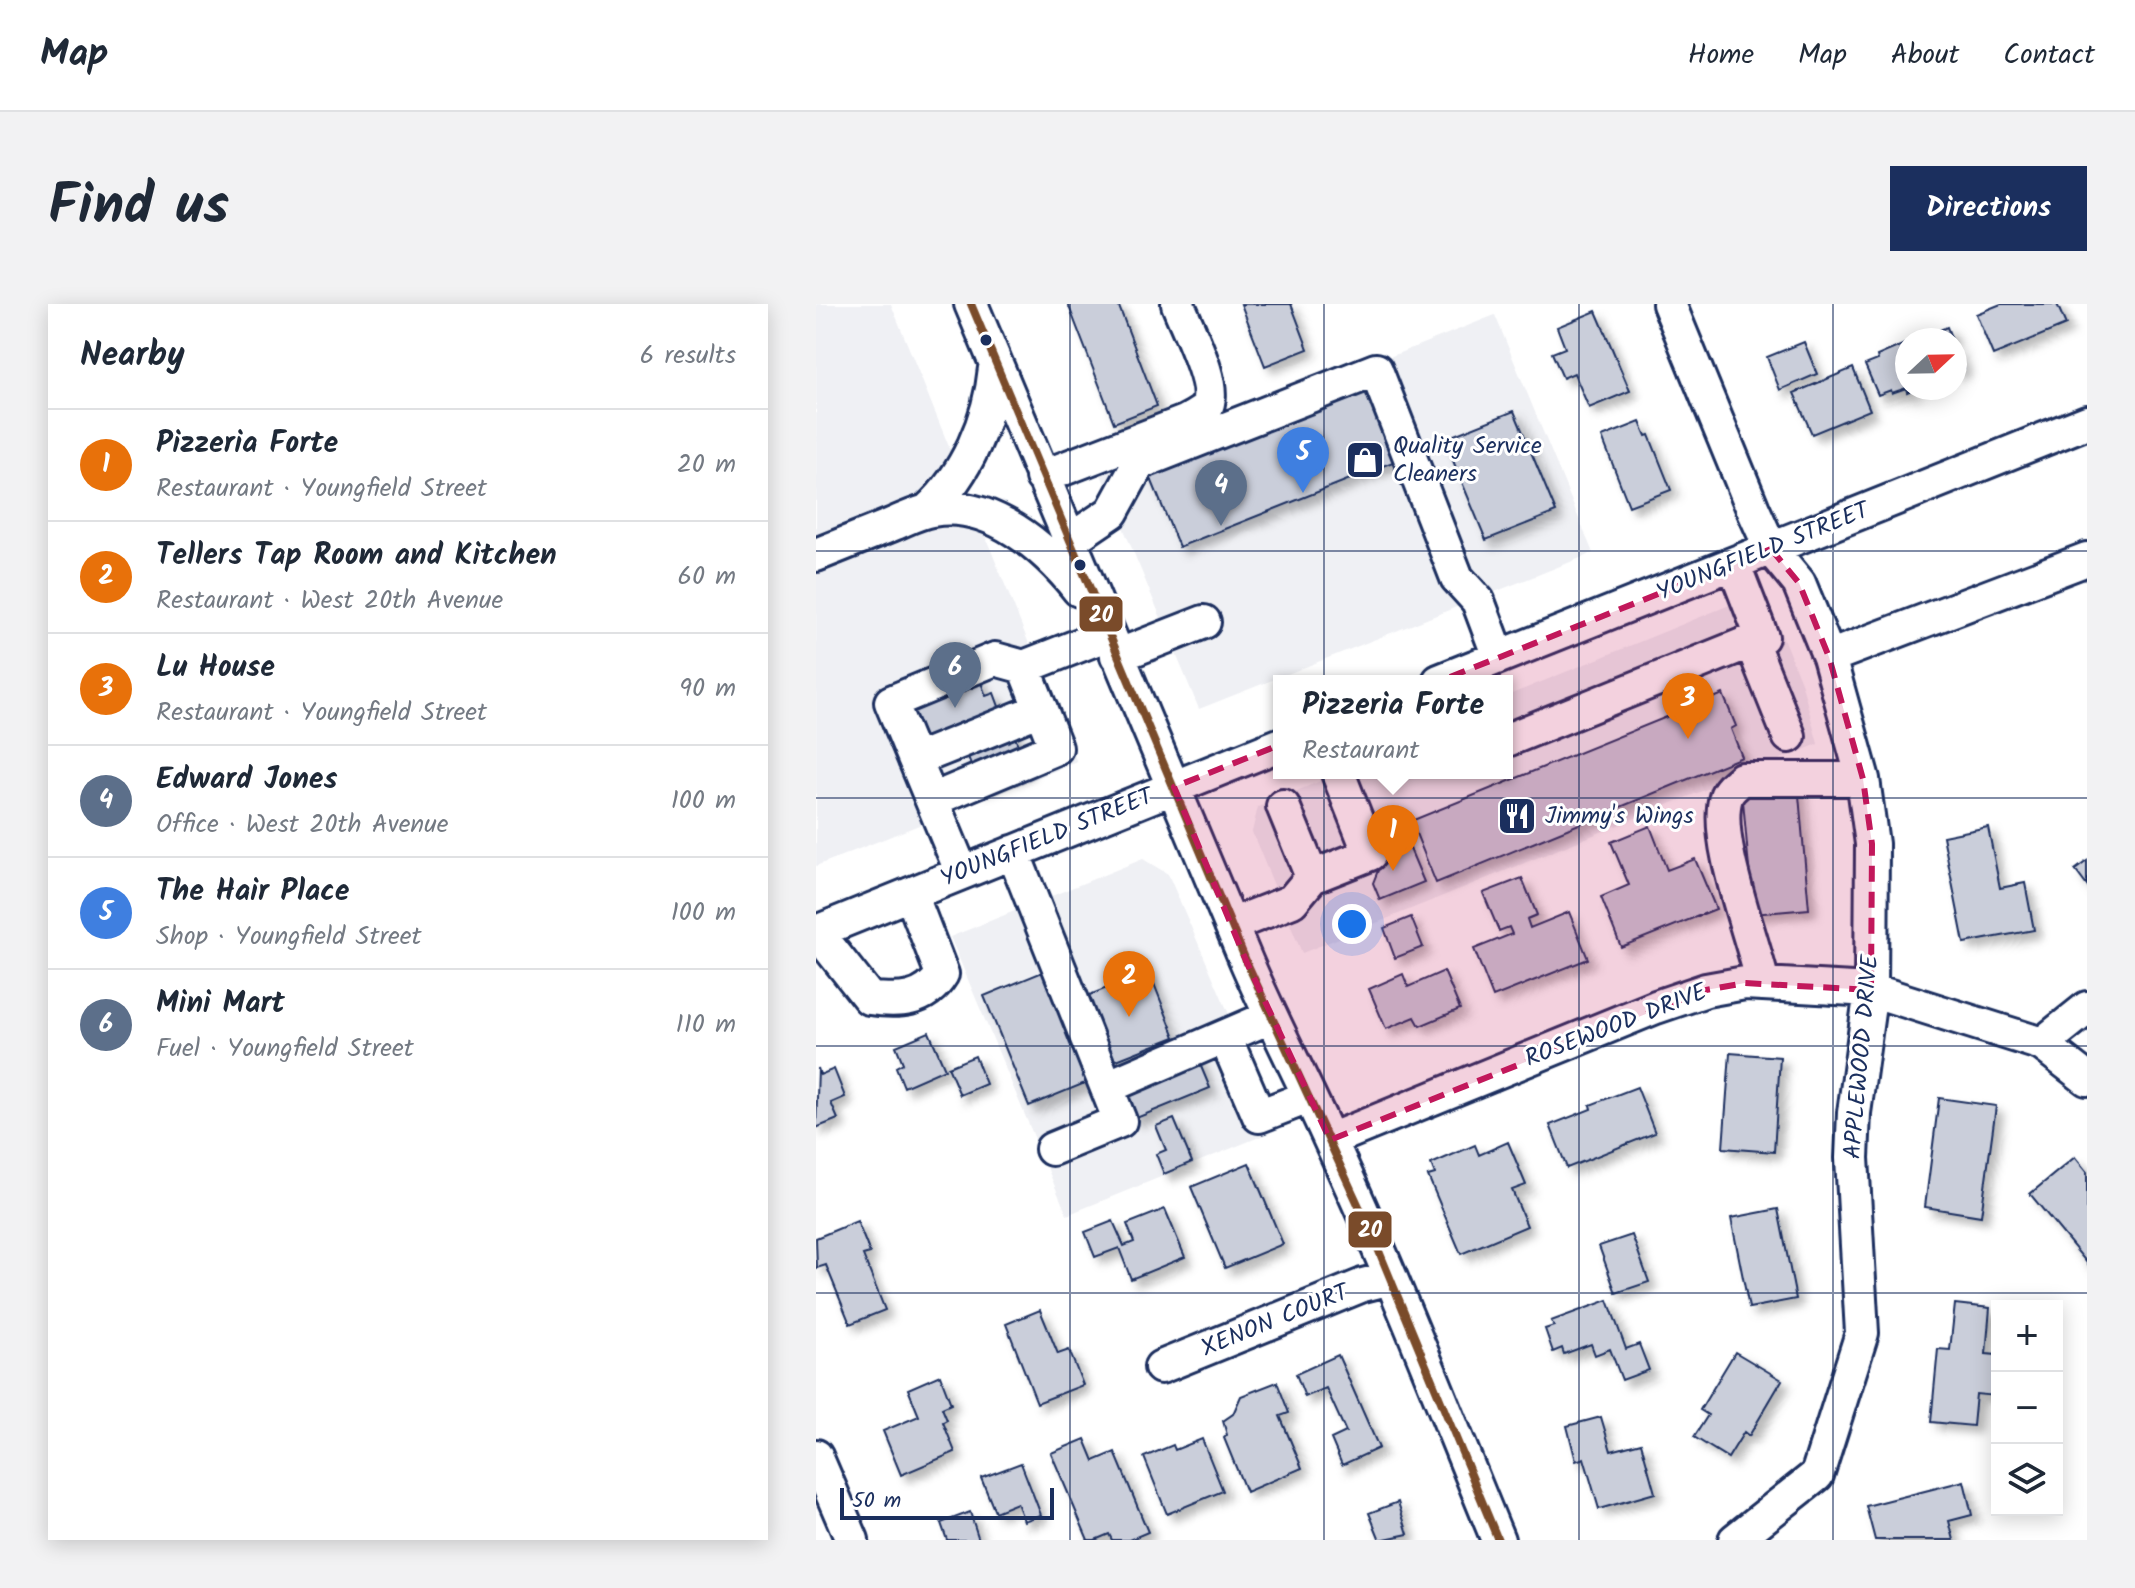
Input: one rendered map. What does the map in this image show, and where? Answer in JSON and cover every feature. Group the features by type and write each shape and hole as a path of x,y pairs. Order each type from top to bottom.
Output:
{"street":[{"path":"971,304 1270,1017 1330,1140 1391,1278 1498,1540"},
{"path":"1042,477 1185,422 1205,408 1210,397 1209,382 1178,304"},
{"name":"APPLEWOOD DRIVE","path":"1669,304 1771,549 1799,583 1829,657 1863,779 1872,844 1871,990 1854,1113 1852,1158 1862,1333 1817,1475 1735,1540"},
{"path":"928,510 946,493 971,449 988,410 995,366"},
{"path":"1069,541 1112,512 1139,463 1376,370 1457,578 1478,601 1499,657"},
{"name":"YOUNGFIELD STREET","path":"1454,675 2087,422"},
{"path":"816,555 928,510 973,512 1022,535 1051,557 1109,637"},
{"path":"1829,657 2087,559"},
{"path":"1513,738 1762,637 1734,565"},
{"path":"962,873 891,702 995,659 1024,667 1109,637 1204,622"},
{"path":"1751,641 1789,736"},
{"path":"923,779 1056,748 1024,667"},
{"path":"923,779 1044,718"},
{"name":"YOUNGFIELD STREET","path":"817,932 1273,747"},
{"path":"1231,925 1292,901 1312,877 1370,854 1340,779"},
{"path":"1763,984 1756,949 1735,886 1723,820 1727,794 1742,779 1863,779"},
{"path":"1283,806 1312,877"},
{"path":"1013,852 1120,1121 1052,1149"},
{"path":"817,932 869,998 899,1002 934,987 942,974 911,894"},
{"name":"ROSEWOOD DRIVE","path":"1330,1140 1656,1007 1706,990 1745,983 1871,990 2042,1044 2087,1079"},
{"path":"2042,1044 2087,1008"},
{"path":"1107,1087 1270,1017"},
{"path":"1225,1037 1259,1116 1308,1097"},
{"name":"XENON COURT","path":"1161,1367 1363,1285 1391,1278"},
{"path":"816,1456 852,1540"}],"highlighted area":[{"path":"1771,549 1799,583 1829,657 1863,779 1872,844 1871,990 1745,983 1706,990 1330,1140 1247,963 1174,787"}],"shaded area":[{"path":"816,304 891,304 1077,762 816,866"},
{"path":"1495,315 1593,553 1285,675 1273,675 1273,680 1199,709 1100,472"},
{"path":"1764,591 1802,685 1818,744 1302,953 1252,832 1258,807 1326,779 1513,779 1513,694"},
{"path":"1143,859 1168,874 1279,1129 1067,1215 950,937"}],"building":[{"path":"1068,304 1118,304 1157,406 1114,423"},
{"path":"1241,304 1291,304 1308,349 1265,366"},
{"path":"2001,304 2057,304 2066,325 1993,355 1976,314"},
{"path":"1596,311 1630,391 1589,408 1574,373 1563,378 1552,353 1565,348 1557,327"},
{"path":"1804,342 1817,374 1780,390 1767,357"},
{"path":"1895,348 1895,392 1891,390 1878,395 1865,365 1878,360 1877,356"},
{"path":"1853,368 1870,410 1812,434 1794,393"},
{"path":"1367,381 1398,460 1179,547 1147,469"},
{"path":"1514,411 1556,512 1486,540 1444,439"},
{"path":"1640,422 1646,436 1649,435 1671,490 1629,506 1602,437"},
{"path":"979,677 986,696 994,693 1001,712 923,741 909,704"},
{"path":"1723,694 1736,726 1731,729 1742,757 1436,883 1411,821"},
{"path":"1005,710 1027,770 980,788 957,728"},
{"path":"1798,784 1809,909 1753,914 1742,789"},
{"path":"1650,826 1667,870 1695,859 1716,909 1621,947 1601,897 1629,885 1611,842"},
{"path":"1988,827 2000,888 2025,883 2034,930 1964,943 1943,836"},
{"path":"1408,844 1424,882 1380,900 1373,883 1385,853"},
{"path":"2087,861 2087,886 2075,870"},
{"path":"1522,878 1537,915 1527,919 1530,928 1569,912 1588,959 1493,997 1474,949 1512,934 1509,927 1499,931 1483,893"},
{"path":"1411,917 1423,947 1395,958 1384,928"},
{"path":"1045,971 1090,1081 1029,1106 984,996"},
{"path":"1149,971 1175,1037 1109,1063 1082,998"},
{"path":"1444,971 1460,1009 1420,1026 1415,1017 1386,1029 1369,989 1403,974 1408,987"},
{"path":"929,1032 945,1069 904,1087 896,1067 903,1063 896,1046"},
{"path":"1730,1053 1780,1057 1774,1152 1723,1148"},
{"path":"975,1056 986,1084 960,1095 948,1067"},
{"path":"1197,1057 1210,1088 1134,1119 1124,1095"},
{"path":"818,1068 820,1075 834,1069 845,1097 831,1103 838,1119 816,1128"},
{"path":"1637,1087 1655,1133 1567,1168 1550,1125"},
{"path":"1939,1098 1996,1106 1981,1216 1925,1207"},
{"path":"1174,1119 1192,1162 1164,1174 1156,1154 1166,1150 1156,1126"},
{"path":"1508,1142 1526,1185 1512,1190 1527,1226 1461,1254 1428,1176 1435,1174 1431,1164 1475,1145 1479,1155"},
{"path":"2075,1157 2087,1172 2087,1263 2030,1194"},
{"path":"1249,1163 1283,1244 1225,1268 1191,1187"},
{"path":"1165,1209 1185,1257 1131,1279 1119,1248 1095,1257 1085,1232 1113,1221 1124,1246 1134,1242 1127,1224"},
{"path":"1778,1209 1796,1299 1749,1308 1731,1218"},
{"path":"857,1221 870,1253 863,1255 885,1310 850,1324 826,1265 817,1268 816,1238"},
{"path":"1632,1235 1649,1282 1616,1293 1599,1246"},
{"path":"1608,1300 1626,1349 1639,1344 1649,1370 1622,1380 1610,1349 1595,1355 1591,1344 1564,1354 1562,1348 1553,1352 1545,1329 1554,1326 1551,1321"},
{"path":"1955,1304 1990,1308 1986,1354 1991,1354 1991,1396 1976,1394 1973,1426 1931,1422 1938,1349 1950,1350"},
{"path":"1040,1310 1058,1354 1069,1350 1083,1385 1037,1403 1006,1324"},
{"path":"1735,1352 1782,1380 1749,1436 1744,1432 1728,1458 1694,1437 1708,1415 1700,1410"},
{"path":"1338,1355 1379,1448 1342,1465 1331,1439 1346,1432 1326,1388 1305,1397 1296,1374"},
{"path":"940,1375 951,1404 942,1408 947,1420 943,1422 955,1452 901,1475 883,1431 919,1416 908,1389"},
{"path":"1277,1382 1289,1413 1280,1416 1302,1468 1246,1492 1224,1438 1227,1435 1223,1421 1233,1414 1241,1396"},
{"path":"1601,1417 1611,1451 1641,1443 1655,1493 1599,1509 1584,1458 1576,1461 1567,1426"},
{"path":"1085,1439 1094,1461 1115,1452 1148,1532 1129,1540 1112,1540 1109,1534 1088,1540 1051,1453"},
{"path":"1202,1439 1223,1491 1167,1514 1144,1457 1173,1445 1175,1450"},
{"path":"1021,1463 1041,1515 1024,1521 1017,1503 995,1512 981,1478"},
{"path":"1964,1481 1972,1515 1949,1521 1954,1540 1875,1540 1866,1506"},
{"path":"1398,1502 1408,1534 1380,1540 1369,1513"},
{"path":"970,1512 979,1540 947,1540 941,1523"}],"transit line":[{"name":"20","path":"971,304 1247,963 1374,1239 1498,1540"}],"place":[{"name":"Quality Service Cleaners","path":"1365,460"},
{"name":"The Hair Place","path":"1303,493"},
{"name":"Edward Jones","path":"1221,526"},
{"name":"Mini Mart","path":"955,708"},
{"name":"Lu House","path":"1688,739"},
{"name":"Jimmy's Wings","path":"1517,816"},
{"name":"Pizzeria Forte","path":"1393,871"},
{"name":"Tellers Tap Room and Kitchen","path":"1129,1017"}]}
